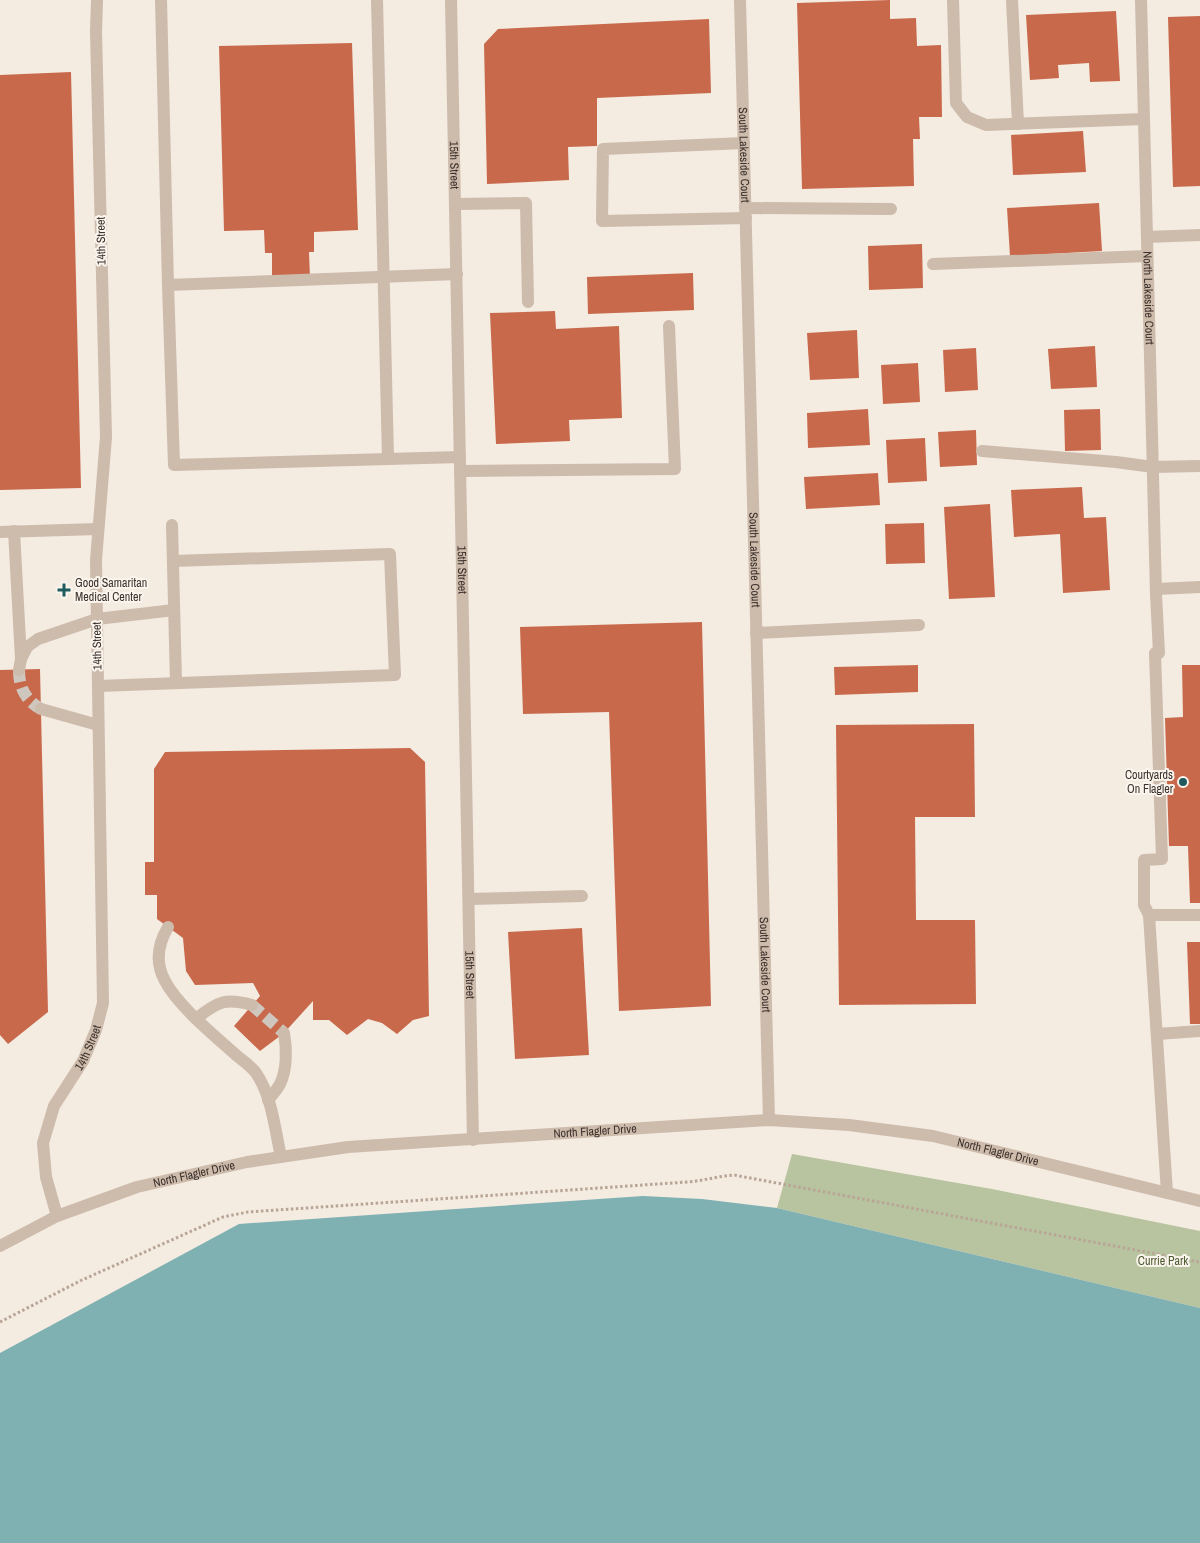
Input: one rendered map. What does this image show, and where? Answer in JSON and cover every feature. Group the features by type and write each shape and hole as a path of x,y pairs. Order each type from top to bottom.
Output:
{"street":[{"name":"14th Street","path":"57,1216 46,1177 43,1143 54,1106 83,1061 96,1030 103,1003 96,560 106,437 96,32 97,0"},
{"path":"161,0 174,465 460,457"},
{"path":"377,0 388,459"},
{"name":"15th Street","path":"451,0 474,1140"},
{"name":"South Lakeside Court","path":"740,0 768,1120"},
{"path":"953,0 956,103 967,117 986,125 1144,119"},
{"path":"1012,0 1018,124"},
{"name":"North Lakeside Court","path":"1141,0 1162,859 1144,860 1144,905 1149,915"},
{"path":"744,143 603,148 602,221 746,213 891,209"},
{"path":"456,204 526,203 528,302"},
{"path":"1147,237 1200,235"},
{"path":"933,264 1147,256"},
{"path":"168,284 457,274"},
{"path":"461,471 675,469 669,326"},
{"path":"982,451 1125,462 1153,467 1200,466"},
{"path":"172,525 176,682"},
{"path":"0,532 98,529"},
{"path":"14,531 20,664 27,648 38,639 97,619 174,610"},
{"path":"98,686 395,675 390,554 173,561"},
{"path":"1156,591 1200,587"},
{"path":"756,633 919,625"},
{"path":"41,709 98,724"},
{"path":"469,899 582,896"},
{"path":"1167,1193 1149,915 1200,915"},
{"path":"168,927 161,938 158,949 159,964 165,981 197,1018 255,1072 264,1086 281,1157"},
{"path":"197,1018 210,1007 224,1001 252,1005"},
{"path":"1157,1034 1200,1031"},
{"path":"268,1100 280,1085 284,1071 286,1056 284,1033"},
{"name":"North Flagler Drive","path":"0,1246 57,1216 137,1187 247,1162 348,1147 768,1120 849,1125 934,1136 1200,1201"}],"path":[{"path":"0,1322 82,1280 224,1217 248,1212 704,1181 719,1176 734,1175 1200,1262"}],"green space":[{"name":"Currie Park","path":"792,1154 992,1189 1200,1231 1200,1308 777,1208"}],"water":[{"path":"643,1196 702,1199 777,1208 1200,1308 1200,1543 0,1543 0,1353 239,1224"}],"building":[{"path":"890,0 890,19 916,18 917,46 941,45 942,117 919,117 920,139 913,139 914,186 802,189 797,3"},
{"path":"1116,11 1120,81 1090,82 1089,63 1058,65 1059,78 1030,80 1026,15"},
{"path":"1200,16 1200,186 1173,187 1168,17"},
{"path":"709,19 711,93 597,98 597,146 568,147 569,180 487,184 484,44 498,29"},
{"path":"352,43 358,230 314,232 314,252 309,252 310,278 272,279 272,253 265,253 264,230 224,231 219,46"},
{"path":"71,72 81,488 0,490 0,75"},
{"path":"1083,131 1086,172 1013,175 1011,135"},
{"path":"1099,203 1102,251 1010,256 1007,208"},
{"path":"922,244 923,288 869,290 868,246"},
{"path":"693,273 694,310 588,314 587,277"},
{"path":"555,311 556,329 619,326 622,418 569,420 570,441 496,444 490,313"},
{"path":"857,330 859,378 810,380 807,333"},
{"path":"1095,346 1097,387 1051,389 1048,349"},
{"path":"976,348 978,390 945,392 943,350"},
{"path":"918,363 920,402 883,404 881,365"},
{"path":"868,409 870,445 808,448 807,413"},
{"path":"1100,409 1101,450 1065,451 1064,410"},
{"path":"976,430 977,465 940,467 938,432"},
{"path":"925,438 927,481 888,483 886,440"},
{"path":"878,473 880,505 806,509 804,477"},
{"path":"1082,487 1084,518 1106,517 1110,590 1063,593 1060,534 1014,537 1011,490"},
{"path":"990,504 995,597 949,599 944,507"},
{"path":"924,523 925,563 886,564 885,524"},
{"path":"702,622 711,1006 619,1011 609,712 523,714 520,627"},
{"path":"918,665 918,692 835,695 834,667"},
{"name":"Courtyards On Flagler","path":"1182,665 1200,665 1200,903 1190,903 1188,846 1169,846 1165,718 1183,717"},
{"path":"40,669 48,1012 8,1044 0,1035 0,670"},
{"path":"974,724 975,817 915,817 916,920 975,920 976,1004 839,1005 836,725"},
{"path":"410,748 425,762 429,1016 413,1020 397,1034 382,1023 368,1019 347,1035 329,1020 313,1020 313,1001 284,1033 260,1051 234,1026 260,996 253,983 195,985 186,971 183,938 157,919 157,895 145,895 145,862 154,862 154,769 165,752"},
{"path":"582,928 589,1055 515,1059 508,932"},
{"path":"1187,942 1200,942 1200,1024 1190,1024"}],"tunnel":[{"path":"19,670 20,682 24,692 31,702 41,709"},
{"path":"252,1005 284,1033"}],"place":[{"name":"Good Samaritan Medical Center","path":"64,590"},
{"name":"Courtyards On Flagler","path":"1183,782"}]}
